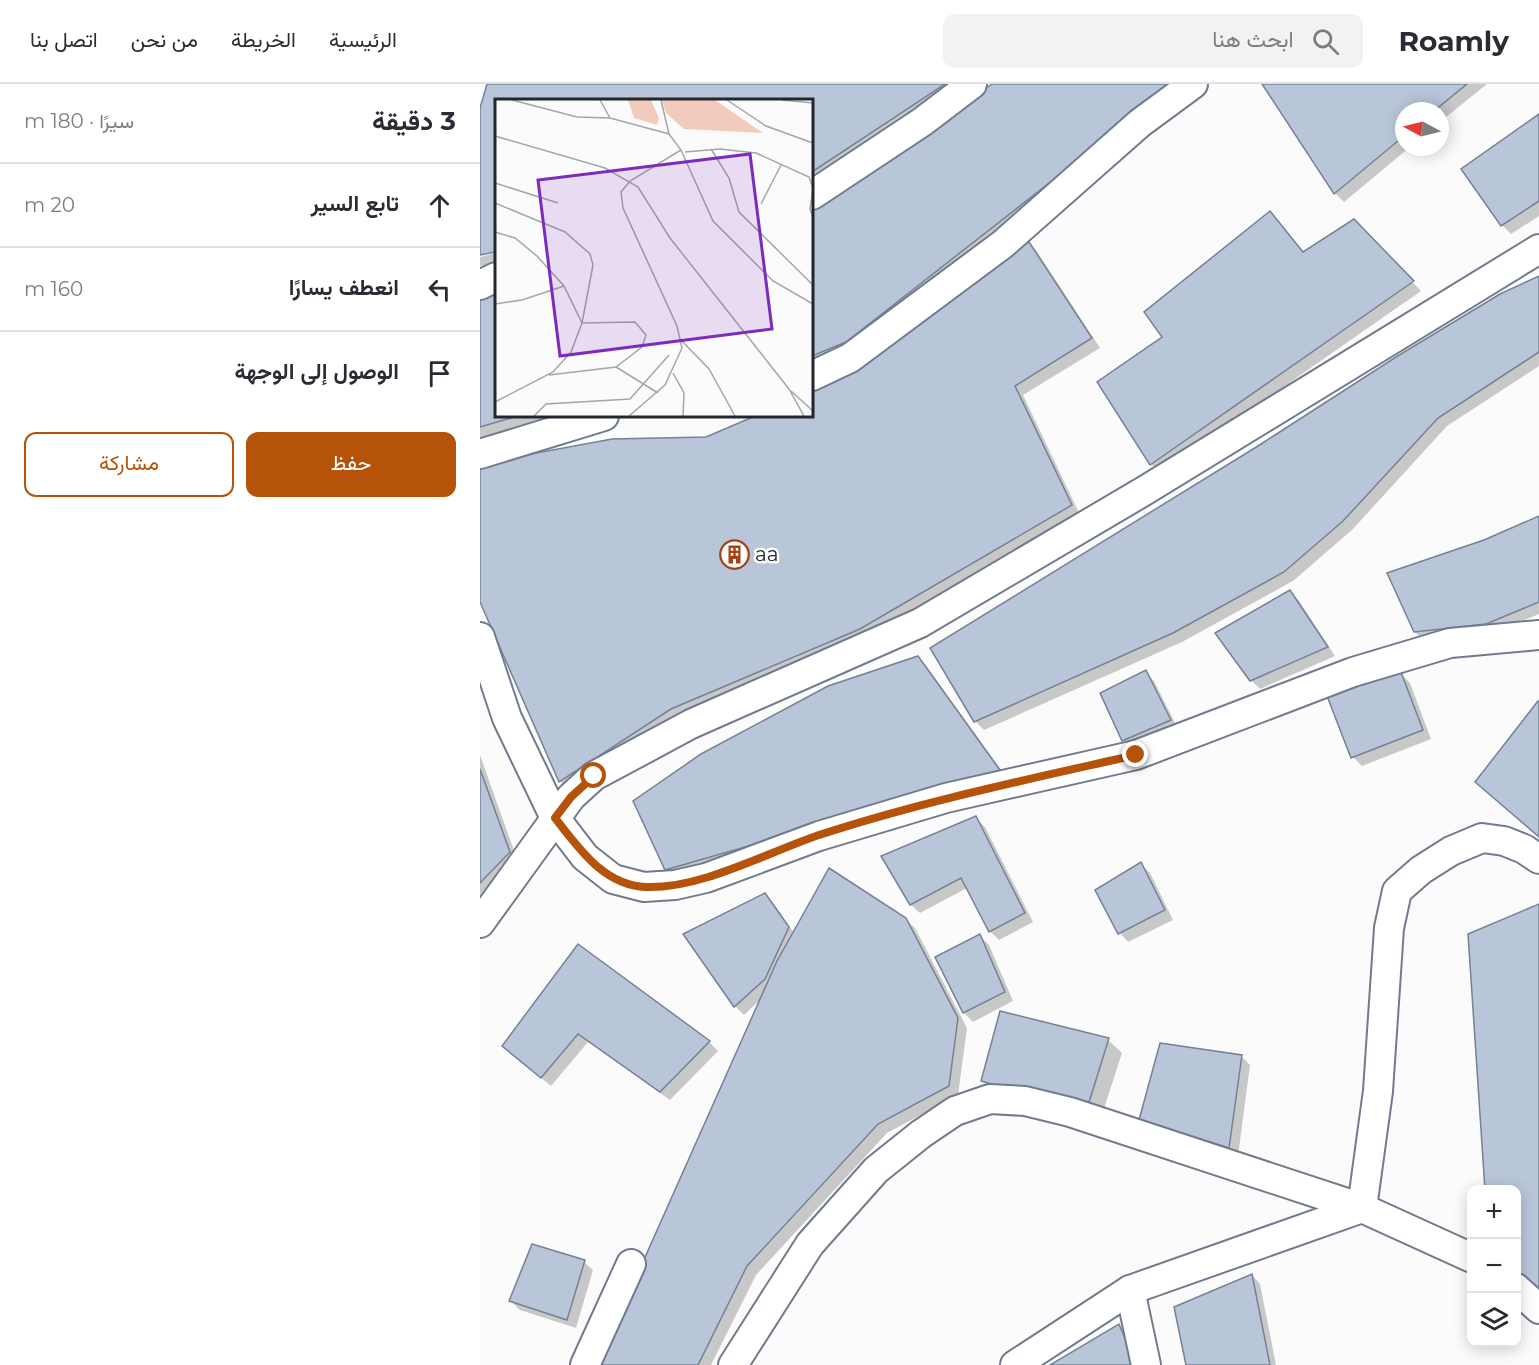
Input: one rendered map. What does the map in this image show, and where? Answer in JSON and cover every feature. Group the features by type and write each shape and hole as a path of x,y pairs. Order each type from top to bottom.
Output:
{"street":[{"path":"813,194 922,122 972,84"},
{"path":"813,376 850,358 1004,244 1140,123 1193,84"},
{"path":"480,923 571,797 594,776 692,724 920,623 1154,485 1539,249"},
{"path":"480,285 495,278"},
{"path":"480,454 601,417"},
{"path":"480,637 507,718 555,818 585,857 613,879 644,887 675,885 706,878 819,836 946,798 1136,755 1353,672 1450,643 1536,631"},
{"path":"1362,1209 1378,1091 1389,928 1397,891 1421,870 1450,851 1482,838 1504,841 1524,849 1539,859"},
{"path":"733,1365 810,1244 876,1170 921,1134 955,1111 990,1099 1025,1101 1071,1112 1362,1209 1467,1256"},
{"path":"1015,1365 1130,1290 1362,1209"},
{"path":"585,1365 631,1264"},
{"path":"1130,1290 1146,1365"},
{"path":"1521,1291 1539,1309"}],"building":[{"path":"487,84 945,84 813,171 813,99 495,99 495,252 480,255 480,108"},
{"path":"992,84 1167,84 1071,166 846,342 813,356 813,200 896,151"},
{"path":"1262,84 1467,84 1445,102 1395,102 1395,143 1334,194"},
{"path":"1539,114 1539,201 1501,226 1461,169"},
{"path":"1270,211 1303,252 1354,219 1414,281 1150,465 1097,382 1162,337 1144,312"},
{"name":"aa","path":"1027,239 1092,338 1015,386 1072,505 860,629 671,709 559,782 480,602 480,468 493,461 612,439 706,437 753,417 813,417 813,389"},
{"path":"1539,276 1539,352 1438,418 1343,521 1284,572 1173,633 974,722 930,648 1258,446 1396,357 1500,294"},
{"path":"495,289 495,417 515,417 480,427 480,295"},
{"path":"1539,516 1539,602 1486,624 1414,632 1387,573 1484,540"},
{"path":"1290,590 1328,647 1250,681 1215,633"},
{"path":"918,656 1002,773 665,870 633,801 701,754 828,686"},
{"path":"1146,670 1171,720 1122,741 1100,693"},
{"path":"1401,672 1423,730 1351,758 1327,696"},
{"path":"1539,702 1539,837 1475,782"},
{"path":"480,769 510,852 480,883"},
{"path":"976,816 1025,913 989,932 961,878 910,905 881,856"},
{"path":"1141,862 1165,910 1118,934 1095,890"},
{"path":"829,868 906,918 958,1018 949,1086 878,1124 747,1266 698,1365 597,1365 777,961"},
{"path":"765,893 789,927 765,979 734,1007 683,934"},
{"path":"1539,904 1539,1291 1521,1275 1521,1185 1485,1185 1468,934"},
{"path":"980,934 1005,992 963,1013 935,957"},
{"path":"578,944 710,1041 660,1092 578,1034 541,1078 502,1046"},
{"path":"1000,1011 1109,1038 1086,1112 981,1081"},
{"path":"1160,1043 1242,1055 1229,1148 1139,1120"},
{"path":"532,1244 585,1260 567,1320 509,1301"},
{"path":"1252,1274 1270,1365 1186,1365 1174,1307"},
{"path":"1119,1324 1136,1365 1050,1365"}],"place":[{"name":"aa","path":"734,554"}],"route":[{"path":"594,776 571,797 555,818 585,857 613,879 644,887 675,885 706,878 819,836 946,798 1136,755"}]}
